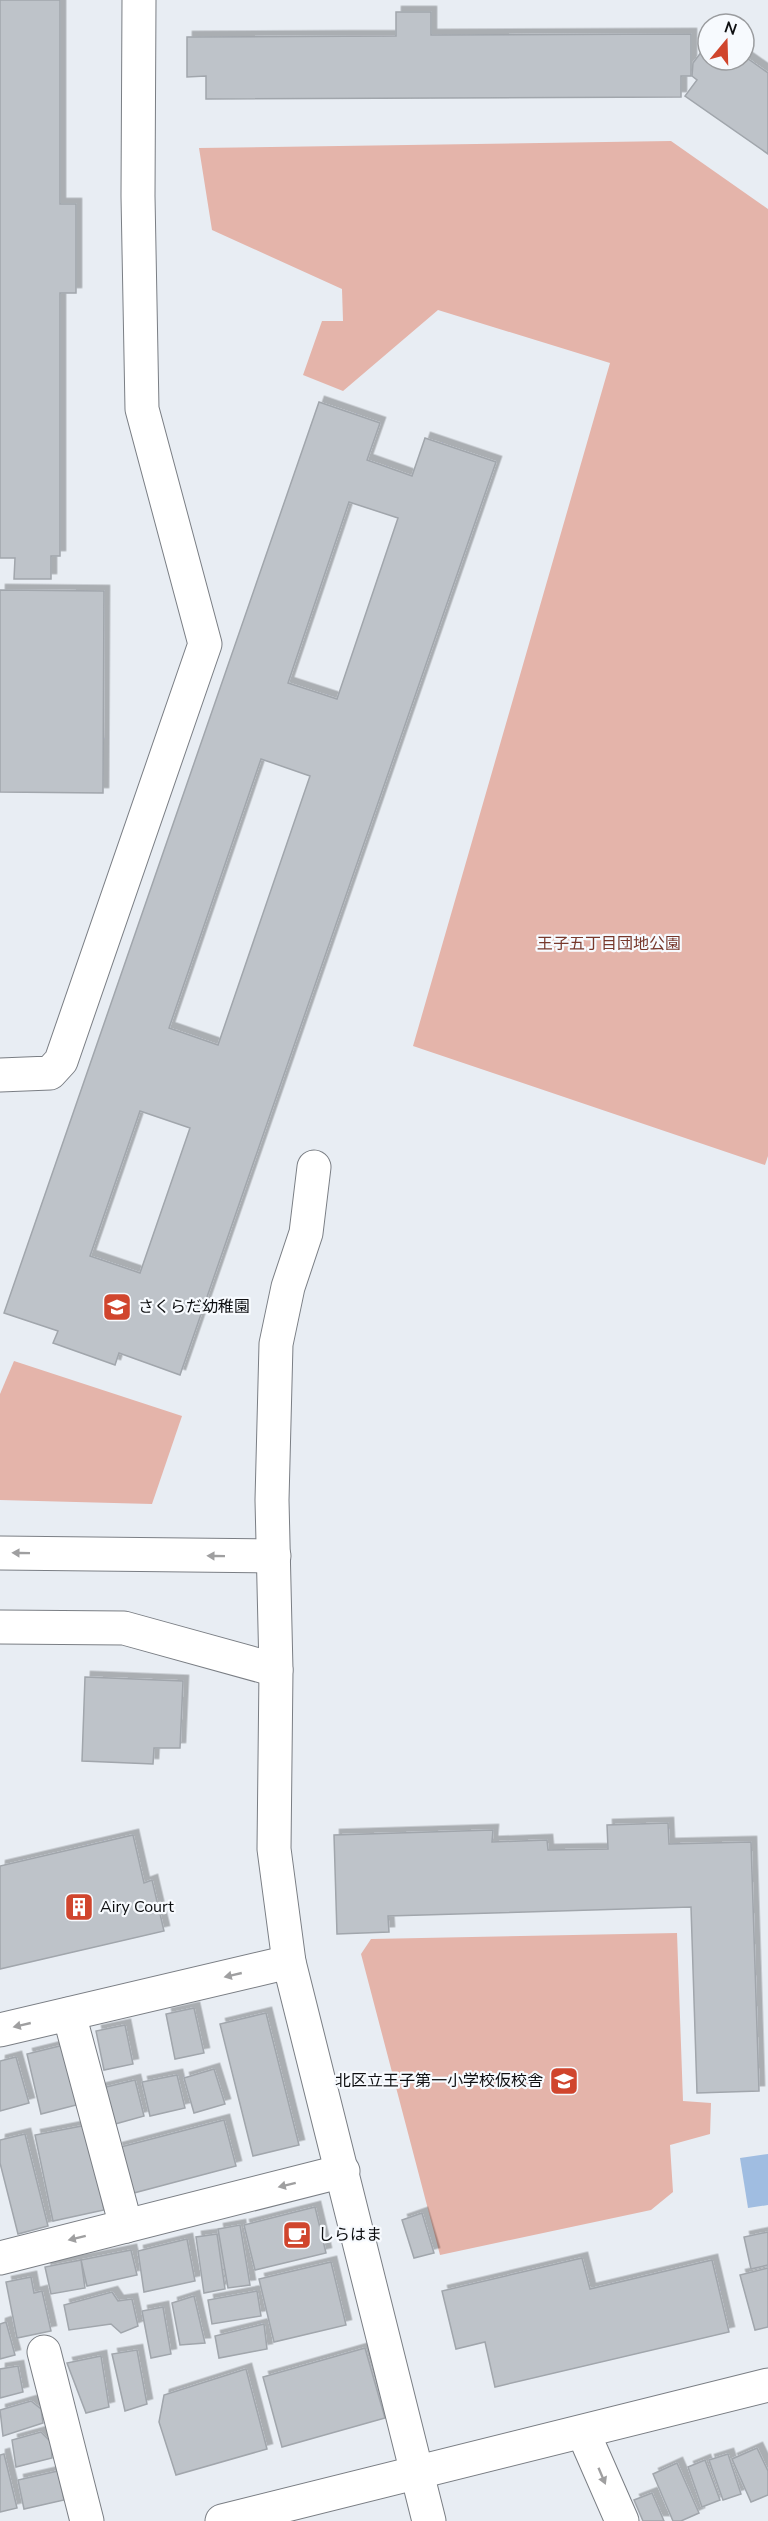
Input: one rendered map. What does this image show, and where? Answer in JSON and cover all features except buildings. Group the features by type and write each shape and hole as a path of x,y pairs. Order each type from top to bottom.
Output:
{"street":[{"path":"0,1075 50,1073 61,1061 205,644 142,409 138,196 139,0"},
{"path":"314,1167 306,1233 288,1287 276,1344 272,1500 276,1670 273,1850 290,1962 419,2473 429,2521"},
{"path":"0,1553 274,1556"},
{"path":"0,1627 124,1628 276,1670"},
{"path":"0,2030 290,1962"},
{"path":"69,2014 126,2226"},
{"path":"0,2258 343,2171"},
{"path":"44,2352 87,2521"},
{"path":"222,2521 768,2385"},
{"path":"583,2432 622,2521"}],"green space":[{"name":"王子五丁目団地公園","path":"671,141 768,209 768,1156 765,1165 413,1046 610,363 438,310 343,391 303,375 322,321 343,321 342,289 212,230 199,148"},
{"path":"14,1361 182,1416 152,1504 0,1500 0,1394"},
{"path":"677,1933 683,2101 711,2103 710,2134 670,2145 673,2192 651,2210 440,2255 361,1954 371,1939"}],"water":[{"path":"768,2154 768,2205 748,2208 740,2158"}],"place":[{"name":"さくらだ幼稚園","path":"117,1307"},
{"name":"Airy Court","path":"79,1907"},
{"name":"北区立王子第一小学校仮校舎","path":"564,2081"},
{"name":"しらはま","path":"297,2235"}]}
